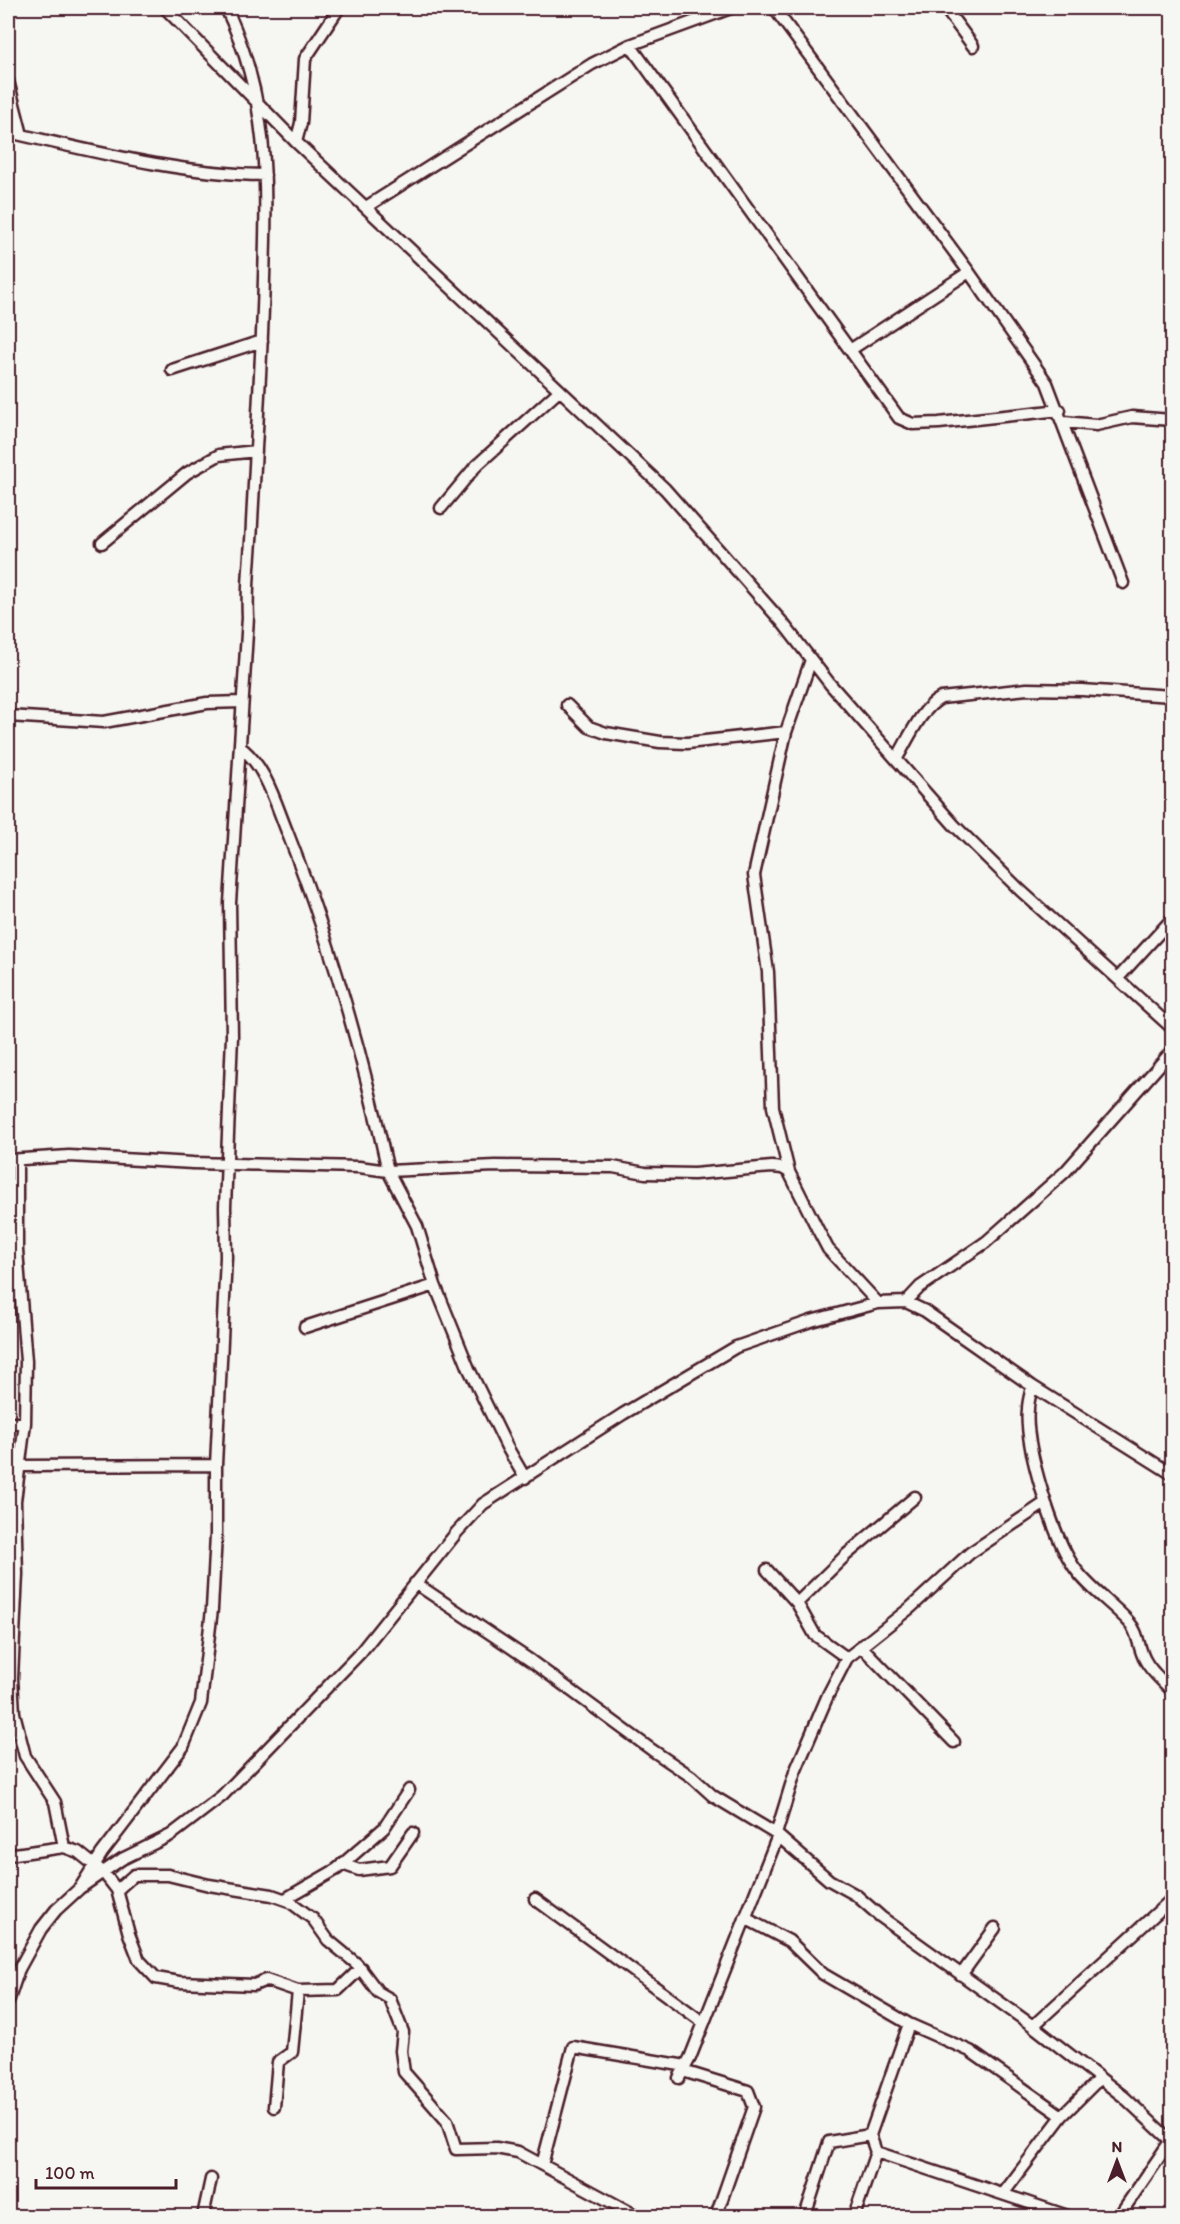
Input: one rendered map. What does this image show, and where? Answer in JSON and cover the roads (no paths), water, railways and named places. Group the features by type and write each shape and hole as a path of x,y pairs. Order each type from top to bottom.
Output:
{"street":[{"path":"165,8 296,141 666,489 954,825 1020,890 1173,1028"},
{"path":"80,1888 94,1865 183,1747 201,1703 212,1609 232,1036 230,903 248,617 246,585 262,341 265,175 259,104 244,49 226,8"},
{"path":"296,141 301,123 305,59 339,8"},
{"path":"366,207 592,64 630,45 731,8"},
{"path":"774,8 969,272 1047,383 1064,422 1123,583"},
{"path":"945,8 973,46"},
{"path":"630,45 899,418 913,424 1059,410"},
{"path":"8,81 22,135"},
{"path":"8,132 174,168 224,175 265,175"},
{"path":"850,350 969,272"},
{"path":"172,370 262,341"},
{"path":"441,508 476,466 560,390"},
{"path":"1064,422 1096,425 1132,417 1173,420"},
{"path":"102,543 187,473 219,455 256,452"},
{"path":"811,660 786,732 754,875 768,972 773,1107 789,1172 828,1249 878,1303"},
{"path":"897,758 924,715 935,701 941,698 1027,689 1173,696"},
{"path":"8,716 104,722 207,703 242,702"},
{"path":"567,705 589,727 606,733 660,742 687,743 786,732"},
{"path":"240,747 255,763 271,793 302,869 368,1078 388,1171 417,1226 435,1285 469,1369 507,1447 525,1478"},
{"path":"1119,977 1173,919"},
{"path":"906,1302 920,1287 986,1242 1065,1172 1173,1051"},
{"path":"64,1847 55,1802 25,1756 14,1713 12,1678 16,1574 15,1501 25,1423 25,1332 15,1212 18,1194 12,1160 69,1155 359,1167 388,1171 495,1166 613,1167 645,1173 694,1174 772,1167 782,1168 789,1172"},
{"path":"305,1327 435,1285"},
{"path":"8,2002 19,1969 41,1929 56,1910 80,1888 122,1859 171,1835 222,1797 360,1653 415,1583 483,1504 623,1414 735,1347 811,1321 878,1303 906,1302 925,1311 1032,1386 1173,1474"},
{"path":"1032,1386 1027,1410 1045,1503 1060,1544 1074,1568 1135,1630 1145,1660 1173,1691"},
{"path":"8,1423 25,1423"},
{"path":"20,1466 216,1465"},
{"path":"797,1603 846,1555 915,1497"},
{"path":"682,2072 704,2023 776,1836 795,1772 847,1658 910,1608 970,1553 1045,1503"},
{"path":"767,1570 797,1603 815,1635 847,1658"},
{"path":"415,1583 562,1683 677,1766 713,1796 776,1836 830,1880 856,1894 881,1917 1033,2026 1100,2078 1172,2141 1119,2217"},
{"path":"861,1646 954,1742"},
{"path":"285,1899 342,1864 384,1828 409,1790"},
{"path":"342,1864 359,1870 390,1866 413,1833"},
{"path":"8,1855 64,1847 78,1852 103,1872 117,1890 139,1960 156,1978 178,1982 254,1985 266,1980 298,1991 338,1990 361,1968"},
{"path":"117,1890 135,1875 168,1875 285,1899 313,1919 328,1940 361,1968 378,1992 390,1999 403,2032 401,2051 404,2072 447,2121 456,2149 496,2148 518,2152 568,2176 637,2217"},
{"path":"535,1899 704,2023"},
{"path":"1033,2026 1173,1899"},
{"path":"745,1918 789,1941 823,1974 909,2024 970,2051 1062,2116"},
{"path":"961,1975 995,1928"},
{"path":"274,2107 278,2062 292,2052 298,1991"},
{"path":"854,2217 876,2152 870,2135 909,2024"},
{"path":"542,2165 573,2047 682,2072 748,2091 754,2107 716,2217"},
{"path":"1003,2194 1062,2116 1100,2078"},
{"path":"805,2217 829,2142 870,2135"},
{"path":"876,2152 1068,2217"},
{"path":"203,2217 211,2179"}]}
